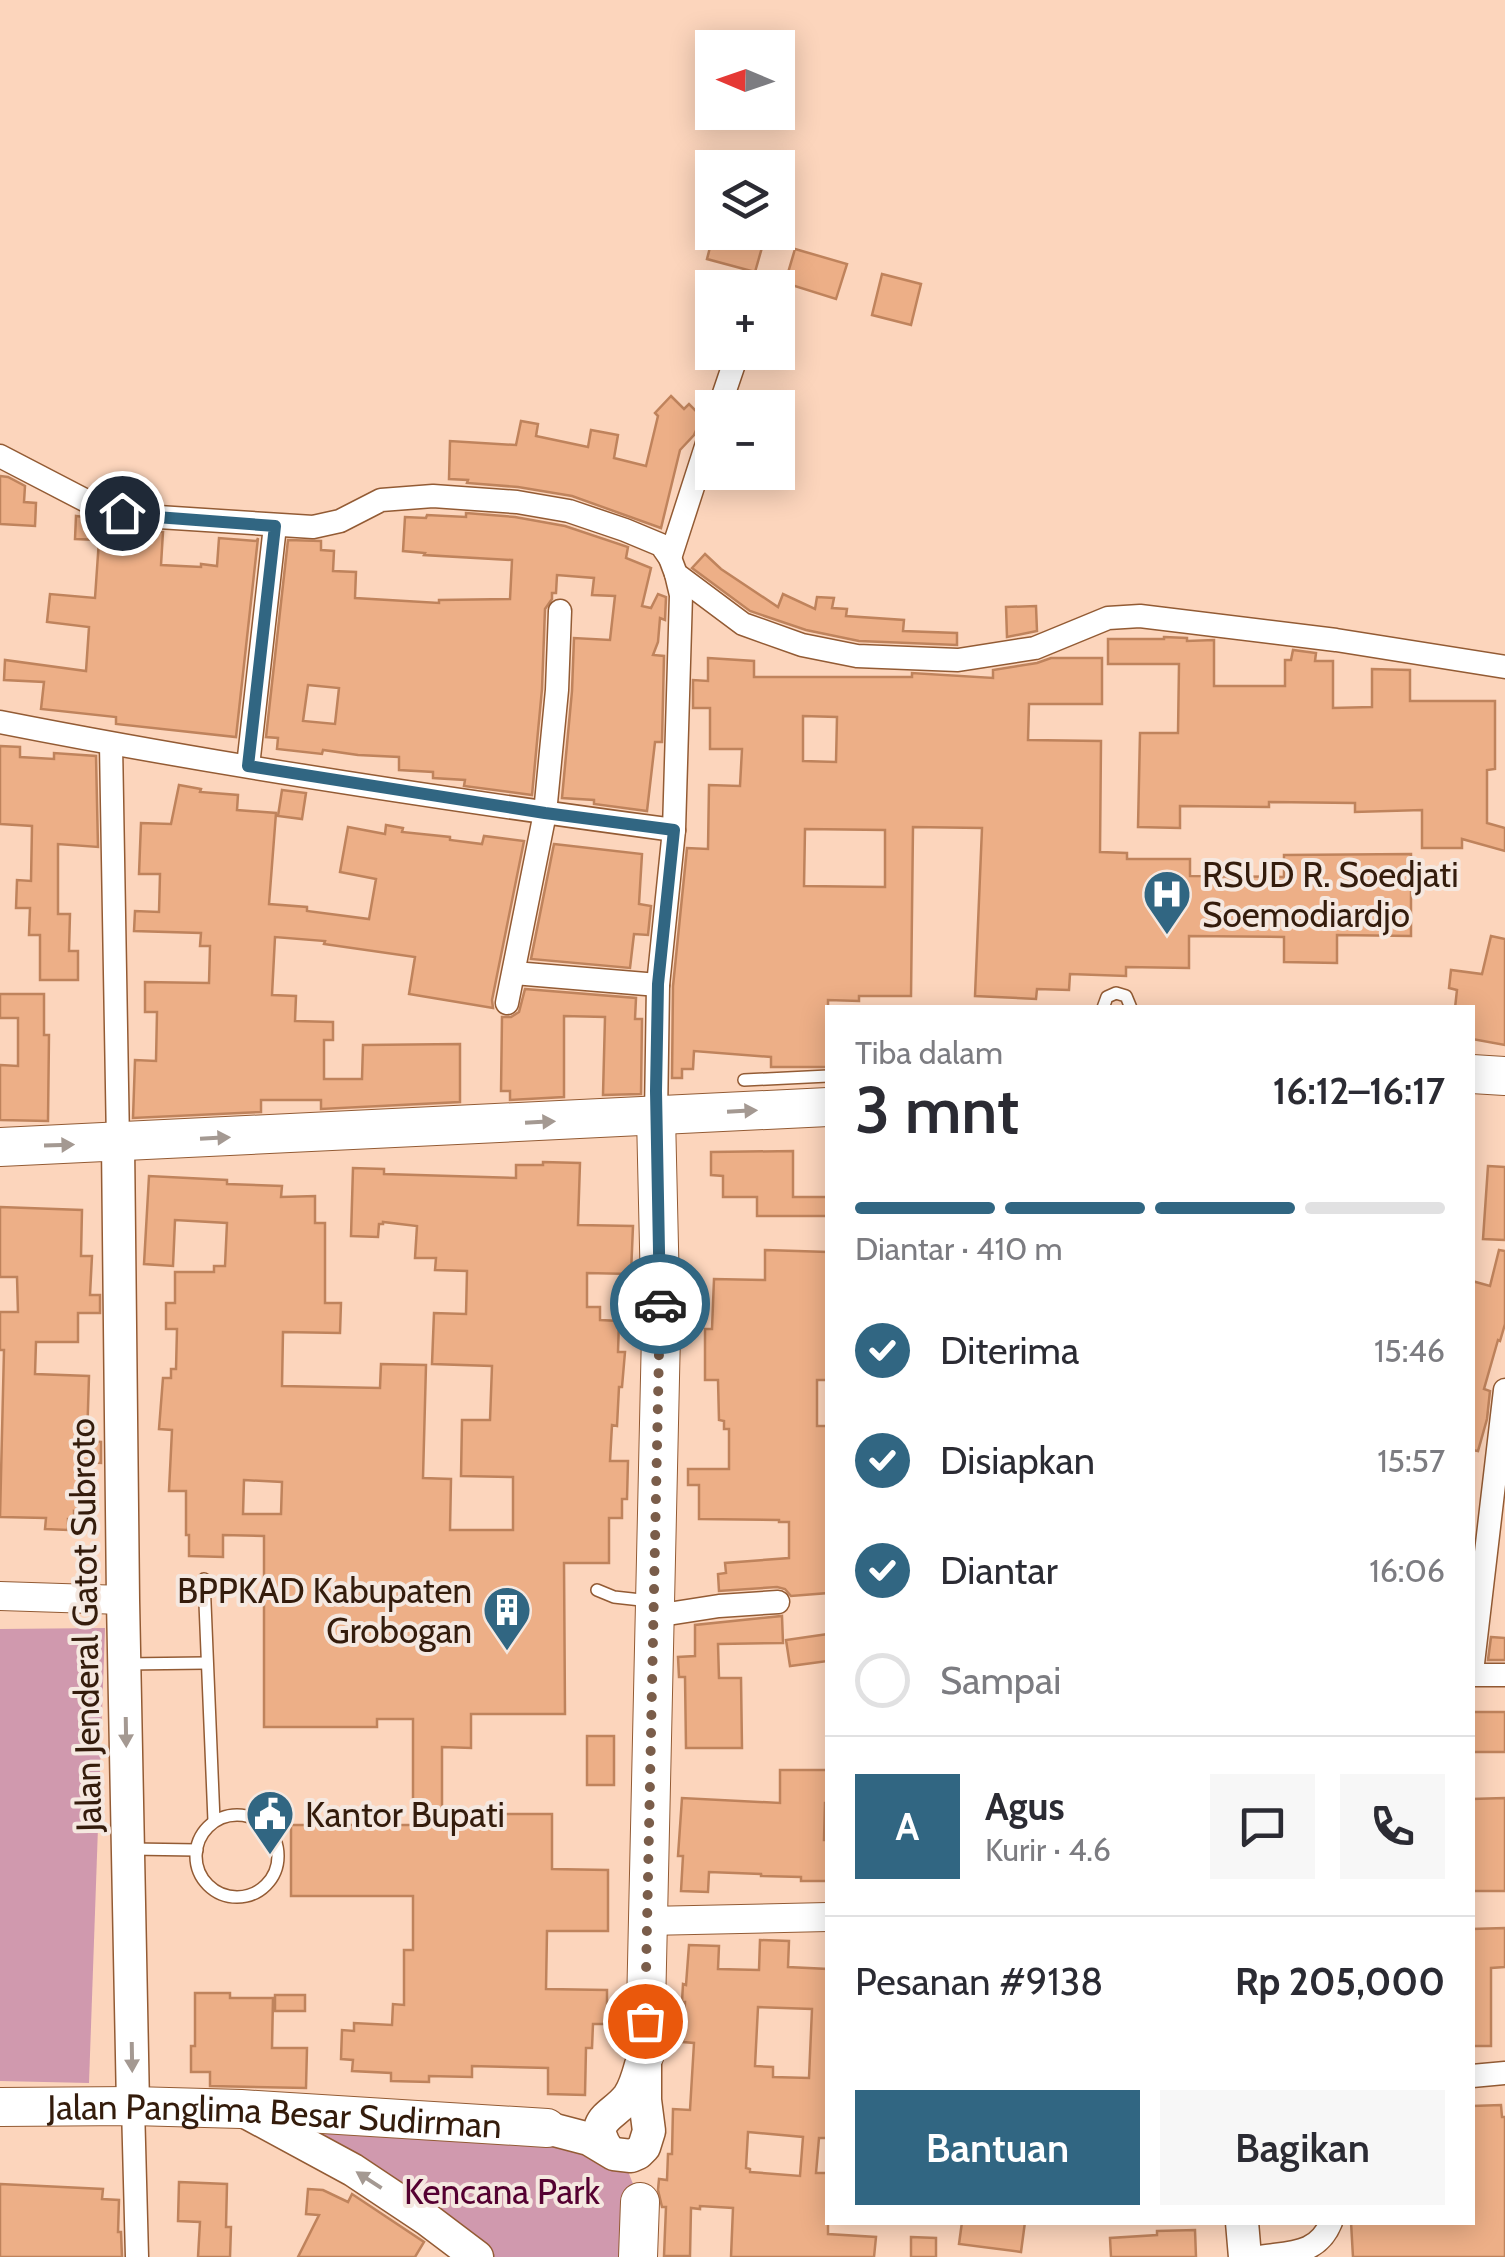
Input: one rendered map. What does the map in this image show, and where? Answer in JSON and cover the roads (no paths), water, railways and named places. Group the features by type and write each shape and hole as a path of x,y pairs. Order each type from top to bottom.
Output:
{"main road":[{"path":"1475,1074 1505,1076"},
{"path":"0,1148 825,1107"},
{"path":"547,2128 576,2134 611,2152 631,2156 638,2153 649,2135 644,2054 661,1333 656,1116"},
{"name":"Jalan Jenderal Gatot Subroto","path":"118,1143 133,2106"},
{"path":"640,2202 626,2166 600,2135 613,2111 628,2098 644,2054"},
{"name":"Jalan Panglima Besar Sudirman","path":"0,2107 241,2109 547,2128"},
{"path":"547,2128 576,2125 624,2108 638,2112 648,2124 638,2257"},
{"path":"241,2109 352,2170 477,2257"},
{"path":"1242,2225 1246,2257"}],"street":[{"path":"0,456 102,509 143,516 313,527 340,522 381,500 433,496 516,502 569,512 661,545 673,566 681,595 674,830 658,984 656,1116"},
{"path":"673,566 695,488"},
{"path":"248,766 275,526"},
{"path":"673,566 743,624 802,645 857,656 958,660 1035,648 1108,618 1140,616 1336,640 1505,667"},
{"path":"507,1002 545,813 560,611"},
{"path":"0,722 248,766 674,830"},
{"path":"111,744 118,1143"},
{"path":"514,973 658,984"},
{"path":"1475,1648 1505,1390"},
{"path":"0,1596 123,1600"},
{"path":"655,1609 778,1602"},
{"path":"1475,1674 1505,1675"},
{"path":"648,1921 825,1916"},
{"path":"1475,2076 1505,2073"},
{"path":"133,2106 137,2257"},
{"path":"1260,2257 1312,2248 1325,2237 1330,2225"}],"lane":[{"path":"1103,1005 1107,997 1116,993 1126,996 1130,1005"},
{"path":"744,1080 825,1076"},
{"path":"204,1579 214,1821"},
{"path":"597,1590 655,1609"},
{"path":"124,1664 206,1663"},
{"path":"238,1814 260,1821 270,1830 279,1852 266,1886 241,1897 215,1891 205,1882 198,1870 197,1850 204,1830 214,1821 238,1814"},
{"path":"128,1849 197,1850"}],"place":[{"name":"RSUD R. Soedjati Soemodiardjo","path":"1167,936"},
{"name":"BPPKAD Kabupaten Grobogan","path":"507,1652"},
{"name":"Kantor Bupati","path":"270,1856"}],"park label":[{"name":"Kencana Park","path":"502,2191"}]}
